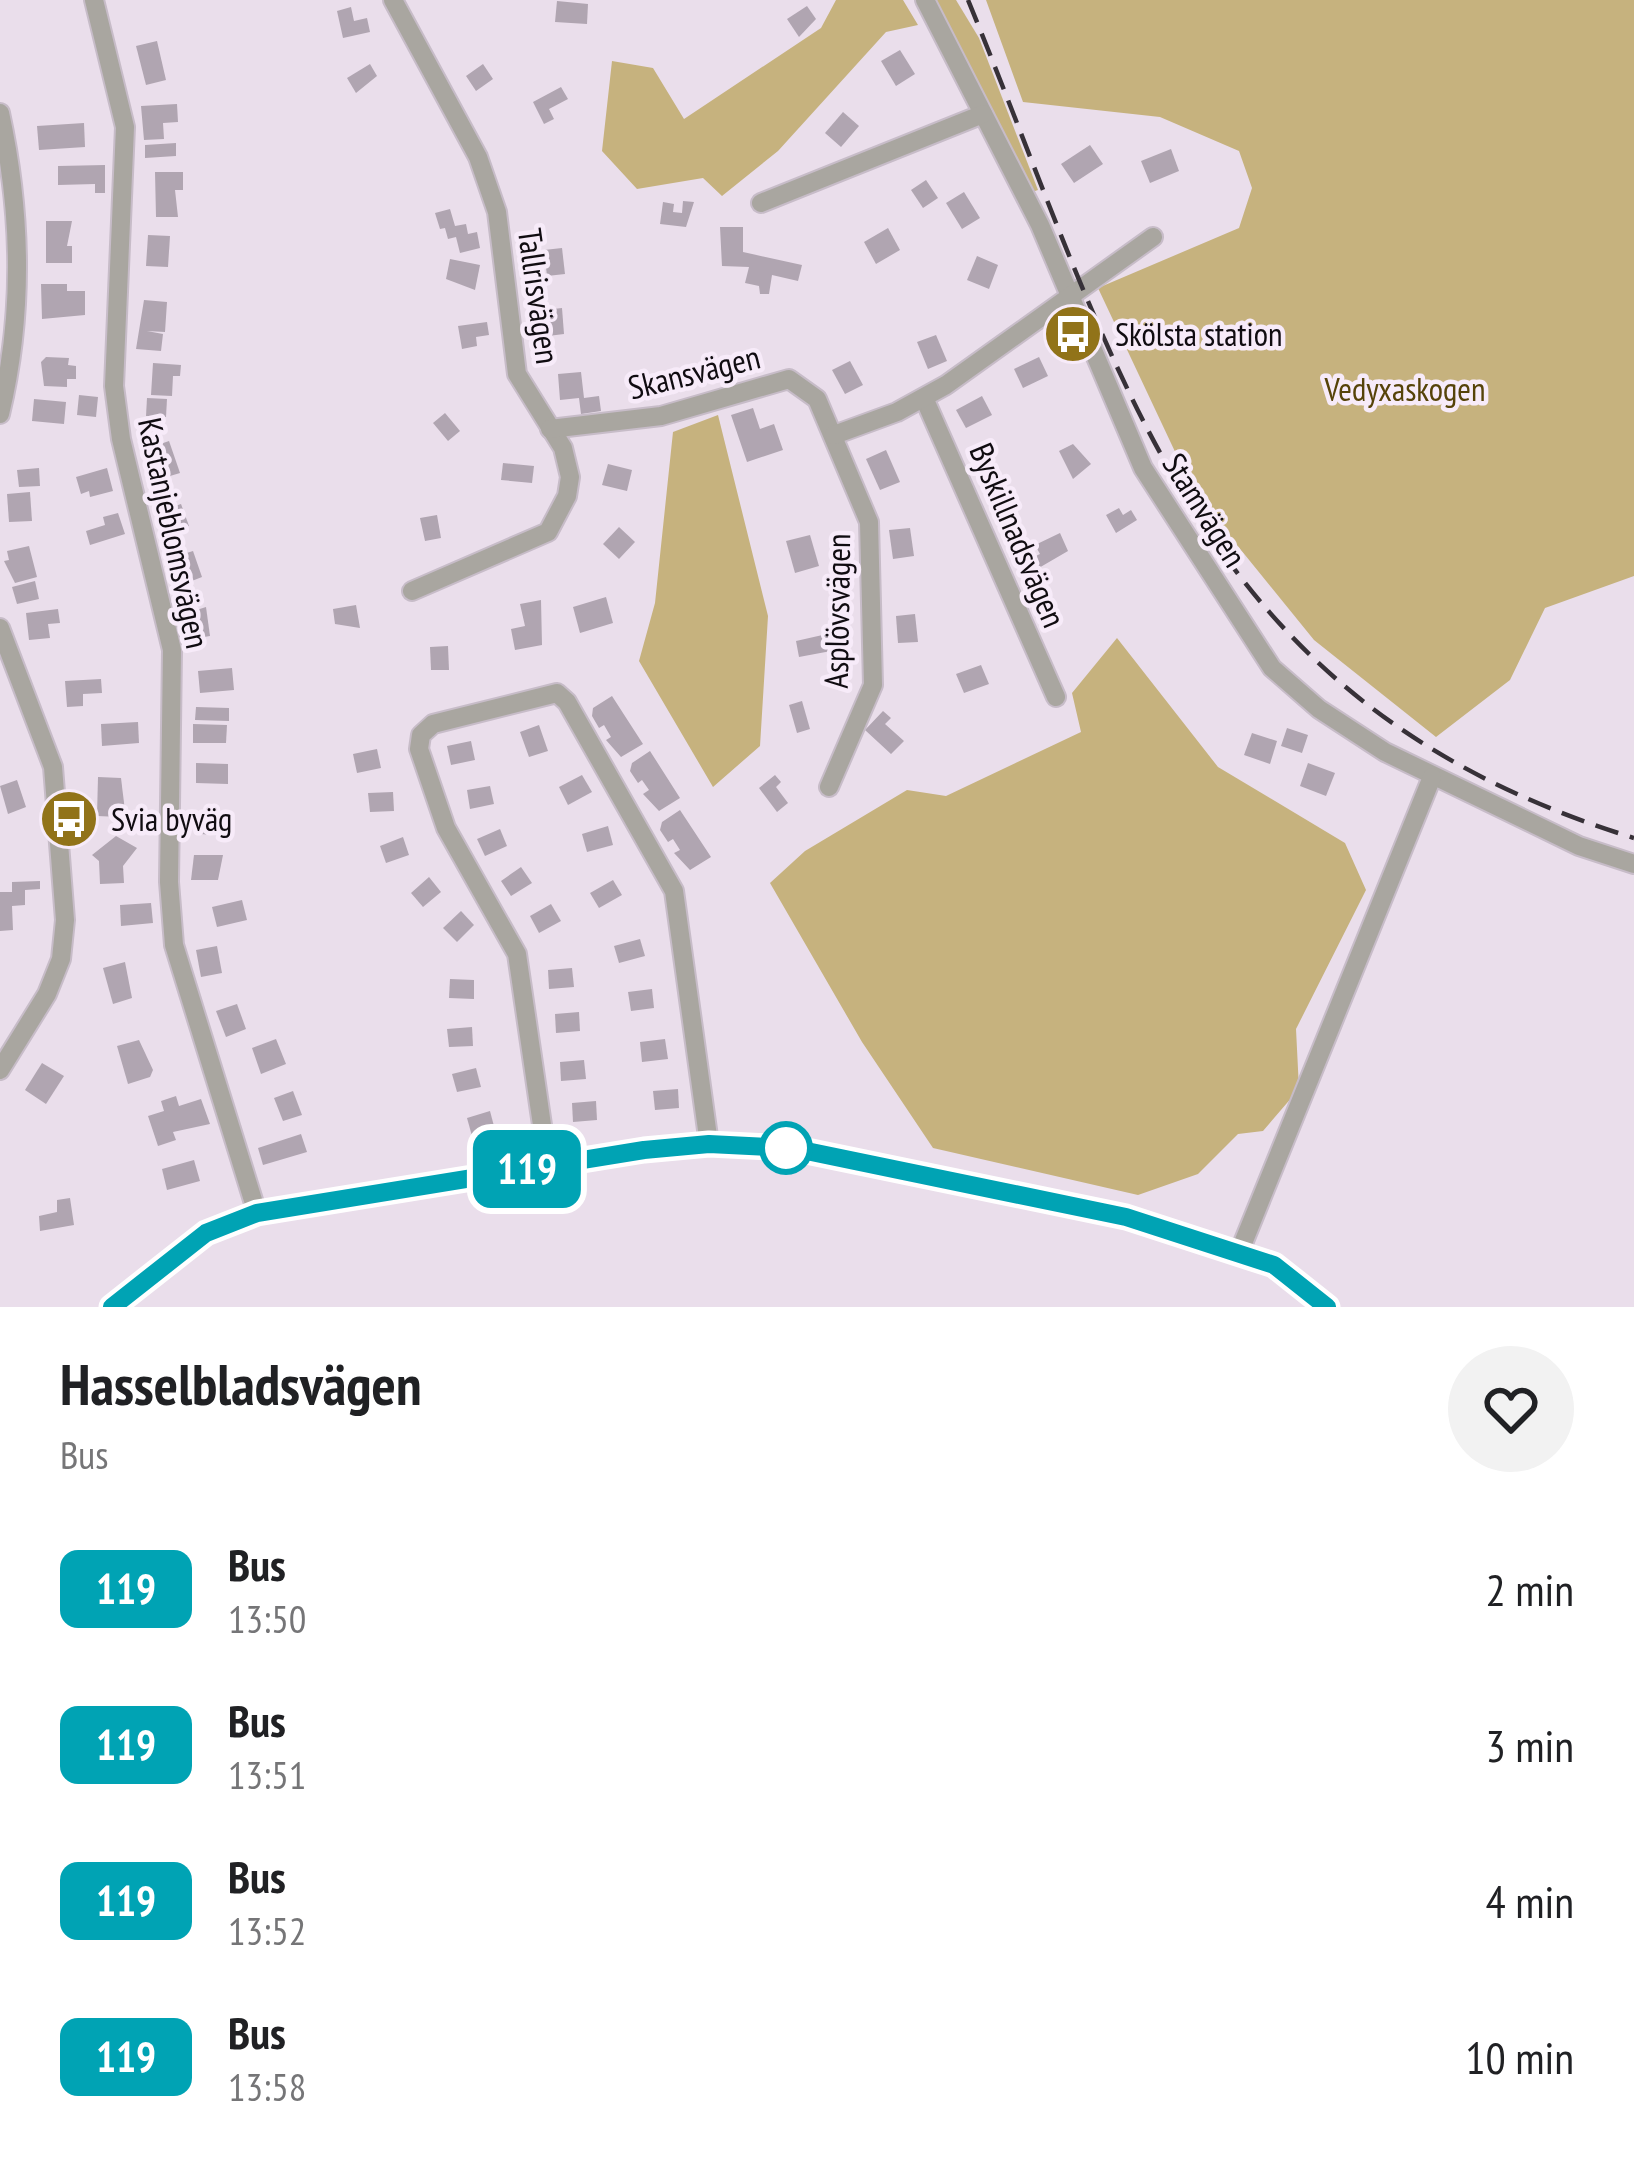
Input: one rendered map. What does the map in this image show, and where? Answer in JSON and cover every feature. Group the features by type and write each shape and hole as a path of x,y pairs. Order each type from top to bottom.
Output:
{"street":[{"name":"Kastanjeblomsvägen","path":"94,0 125,128 114,386 121,440 172,650 169,882 174,945 257,1213"},
{"name":"Tallrisvägen","path":"393,0 478,157 497,212 517,374 550,429 570,477 548,532 412,591"},
{"name":"Stamvägen","path":"925,0 1070,293 1143,468 1255,646 1290,687 1330,718 1432,777 1579,846 1634,864"},
{"path":"0,113 18,223 19,305 0,414"},
{"path":"761,203 983,114"},
{"path":"834,435 924,398 1153,237"},
{"name":"Skansvägen","path":"550,429 662,416 789,380 810,390 834,435"},
{"name":"Byskillnadsvägen","path":"924,398 1056,697"},
{"name":"Asplövsvägen","path":"829,787 873,685 869,522 834,435"},
{"path":"0,628 53,767 65,920 61,959 47,994 0,1070"},
{"path":"548,1166 517,954 446,828 419,749 422,736 433,724 557,693 568,702 674,891 709,1144"},
{"path":"1239,1253 1432,777"},
{"path":"112,1307 206,1233 257,1213 709,1144 856,1158 1126,1217 1274,1265 1327,1307"}],"green space":[{"path":"836,0 903,0 918,25 886,32 778,151 722,196 703,178 637,189 602,151 612,61 653,68 684,119 821,28"},
{"path":"936,0 956,0 979,38 1038,190 1029,193"},
{"name":"Vedyxaskogen","path":"986,0 1634,0 1634,576 1545,608 1510,680 1436,737 1314,640 1194,492 1098,288 1239,228 1252,188 1239,151 1160,117 1023,102"},
{"path":"718,415 768,616 760,746 713,787 639,661 655,603 673,432"},
{"path":"1117,638 1218,767 1345,843 1366,890 1296,1029 1299,1089 1263,1131 1238,1134 1198,1174 1138,1195 933,1148 862,1042 770,883 805,851 907,790 946,796 1081,732 1072,693"}],"building":[{"path":"557,1 588,4 587,24 555,22"},
{"path":"807,6 816,19 799,37 787,19"},
{"path":"351,7 354,21 367,18 370,32 343,38 337,11"},
{"path":"157,41 166,80 146,85 136,46"},
{"path":"900,50 915,74 896,86 881,61"},
{"path":"370,64 377,76 356,93 347,78"},
{"path":"483,64 493,79 476,91 466,76"},
{"path":"561,87 568,99 549,109 554,119 544,124 533,102"},
{"path":"177,104 178,122 163,123 164,139 144,140 141,106"},
{"path":"843,112 859,126 841,147 825,133"},
{"path":"84,123 85,147 39,150 37,126"},
{"path":"176,143 176,156 145,158 145,145"},
{"path":"1090,145 1103,164 1074,183 1061,164"},
{"path":"1171,149 1179,171 1150,183 1141,161"},
{"path":"105,165 105,193 95,193 95,184 58,185 58,166"},
{"path":"155,172 183,172 183,190 175,190 178,217 156,217"},
{"path":"926,180 938,198 923,208 911,190"},
{"path":"964,192 980,218 962,229 946,203"},
{"path":"683,201 694,202 686,227 660,224 663,202 674,204 673,212 682,213"},
{"path":"450,209 455,226 466,224 468,234 477,232 480,248 460,253 456,237 448,239 445,228 440,229 435,213"},
{"path":"46,221 72,221 67,246 72,246 72,263 46,263"},
{"path":"720,227 743,227 743,252 802,265 798,281 772,275 769,294 760,294 759,286 745,283 749,267 722,266"},
{"path":"888,228 900,250 876,264 864,242"},
{"path":"148,235 170,236 168,267 146,266"},
{"path":"562,248 565,274 547,276 544,250"},
{"path":"977,256 998,265 989,289 967,280"},
{"path":"450,259 480,265 475,290 446,279"},
{"path":"41,284 67,284 67,291 85,291 85,315 42,319"},
{"path":"144,300 167,302 165,332 147,331 163,334 161,351 136,349"},
{"path":"562,308 564,334 548,336 545,310"},
{"path":"487,322 489,335 476,337 477,346 462,349 458,326"},
{"path":"936,335 947,361 928,369 917,342"},
{"path":"46,357 69,358 68,365 76,366 76,379 67,379 67,387 44,386 41,362"},
{"path":"1039,357 1048,376 1023,388 1014,369"},
{"path":"850,361 863,385 845,394 832,370"},
{"path":"153,363 181,365 180,376 173,376 172,396 151,395"},
{"path":"581,372 584,398 599,396 601,411 581,414 579,398 560,400 558,374"},
{"path":"79,395 98,397 96,417 77,415"},
{"path":"982,396 992,415 966,428 956,410"},
{"path":"147,398 167,399 166,417 146,416"},
{"path":"34,399 66,402 64,424 32,421"},
{"path":"753,408 760,429 774,424 783,450 747,462 731,415"},
{"path":"445,413 460,431 448,441 433,423"},
{"path":"169,441 180,473 160,479 149,448"},
{"path":"1073,444 1091,464 1073,479 1059,451"},
{"path":"886,450 900,482 880,490 866,459"},
{"path":"503,463 534,466 532,483 501,480"},
{"path":"608,464 632,470 627,491 602,485"},
{"path":"39,468 40,486 19,487 17,470"},
{"path":"107,468 113,491 90,497 89,491 81,494 76,477"},
{"path":"30,492 32,521 9,522 7,494"},
{"path":"181,504 189,526 171,533 163,510"},
{"path":"1119,508 1123,515 1131,510 1137,520 1116,533 1106,515"},
{"path":"118,513 125,534 90,545 86,531 105,525 103,517"},
{"path":"437,515 441,538 425,541 420,518"},
{"path":"619,527 635,542 619,559 603,544"},
{"path":"910,528 914,556 893,559 889,530"},
{"path":"1060,533 1068,551 1025,576 1019,564 1040,554 1035,545"},
{"path":"810,535 819,566 795,573 786,541"},
{"path":"29,546 37,577 15,583 4,561 9,560 7,551"},
{"path":"193,551 202,577 184,584 174,557"},
{"path":"35,581 39,599 17,604 12,587"},
{"path":"606,597 613,623 580,633 573,607"},
{"path":"541,600 542,645 515,650 511,629 525,626 520,604"},
{"path":"356,605 360,628 335,624 333,609"},
{"path":"206,607 210,636 192,639 184,614"},
{"path":"58,609 60,623 48,624 50,638 29,640 26,613"},
{"path":"915,614 918,642 898,643 896,616"},
{"path":"827,634 831,651 799,657 796,641"},
{"path":"448,646 449,670 431,670 430,647"},
{"path":"981,665 989,684 964,693 956,674"},
{"path":"232,668 234,690 200,693 198,671"},
{"path":"101,679 102,693 83,694 83,706 67,707 65,681"},
{"path":"612,696 643,744 621,757 606,740 611,737 604,725 599,728 592,716 593,708"},
{"path":"802,701 810,729 797,733 789,705"},
{"path":"196,707 229,708 229,721 195,720"},
{"path":"883,711 891,718 885,724 904,741 891,754 865,730"},
{"path":"138,722 139,743 102,746 101,724"},
{"path":"193,724 227,725 226,743 193,743"},
{"path":"539,725 548,751 529,757 520,732"},
{"path":"1287,728 1308,735 1302,753 1281,746"},
{"path":"1252,733 1277,741 1270,764 1244,755"},
{"path":"471,741 475,760 451,765 447,746"},
{"path":"377,749 381,768 357,773 353,754"},
{"path":"650,751 680,798 659,811 643,794 649,790 642,780 638,783 630,771 632,763"},
{"path":"196,763 228,764 228,784 196,783"},
{"path":"1308,763 1335,773 1326,796 1300,786"},
{"path":"582,775 592,792 568,805 559,787"},
{"path":"775,775 781,782 776,787 788,803 777,812 759,788"},
{"path":"98,777 121,778 125,811 120,817 97,816"},
{"path":"17,780 26,807 8,814 0,786"},
{"path":"490,786 494,804 470,809 467,790"},
{"path":"393,792 394,811 370,812 368,793"},
{"path":"680,810 711,857 690,870 674,853 680,850 673,839 668,842 660,830 662,822"},
{"path":"203,816 226,818 225,836 201,834"},
{"path":"608,826 613,845 587,852 582,834"},
{"path":"500,829 507,846 485,856 477,839"},
{"path":"116,836 137,848 123,866 124,883 100,884 99,861 92,855"},
{"path":"403,837 409,855 386,863 380,846"},
{"path":"194,855 223,855 218,880 191,880"},
{"path":"521,867 532,883 511,896 501,881"},
{"path":"429,877 441,892 423,907 411,893"},
{"path":"613,880 622,895 599,908 590,893"},
{"path":"40,881 40,889 25,890 25,905 12,906 13,930 0,931 0,892 12,892 12,882"},
{"path":"242,900 247,920 217,927 212,907"},
{"path":"151,903 153,923 121,926 120,905"},
{"path":"551,904 561,921 539,933 530,916"},
{"path":"461,911 474,925 457,942 443,928"},
{"path":"640,939 645,956 619,963 614,946"},
{"path":"217,946 222,973 201,977 196,950"},
{"path":"125,962 132,998 113,1004 103,968"},
{"path":"572,968 574,987 549,989 548,970"},
{"path":"450,979 474,980 474,999 449,998"},
{"path":"652,989 654,1008 631,1011 628,992"},
{"path":"237,1004 246,1029 226,1037 216,1011"},
{"path":"579,1012 580,1031 556,1033 555,1014"},
{"path":"472,1027 473,1046 449,1047 447,1029"},
{"path":"276,1039 286,1064 261,1074 252,1048"},
{"path":"665,1039 668,1059 642,1062 640,1042"},
{"path":"139,1040 153,1070 150,1077 128,1084 117,1046"},
{"path":"584,1060 586,1079 561,1081 560,1062"},
{"path":"42,1063 64,1076 46,1104 25,1090"},
{"path":"476,1068 481,1087 457,1092 452,1074"},
{"path":"678,1089 679,1108 655,1110 653,1091"},
{"path":"293,1091 302,1115 283,1121 274,1098"},
{"path":"176,1096 179,1106 201,1099 210,1124 173,1132 176,1140 158,1146 148,1116 164,1111 161,1101"},
{"path":"596,1101 597,1120 573,1122 572,1103"},
{"path":"490,1111 495,1130 472,1136 467,1118"},
{"path":"301,1134 307,1152 263,1165 258,1148"},
{"path":"194,1160 200,1181 167,1190 162,1169"},
{"path":"70,1198 74,1225 40,1231 39,1216 57,1212 57,1200"}],"railway":[{"path":"968,0 1076,272 1131,396 1194,510 1270,613 1365,703 1485,778 1634,838"}],"bus line":[{"name":"119","path":"112,1307 206,1233 257,1213 644,1150 709,1144 792,1148 856,1158 1126,1217 1274,1265 1327,1307"}],"place":[{"name":"Skölsta station","path":"1073,334"},
{"name":"Svia byväg","path":"69,819"}]}
